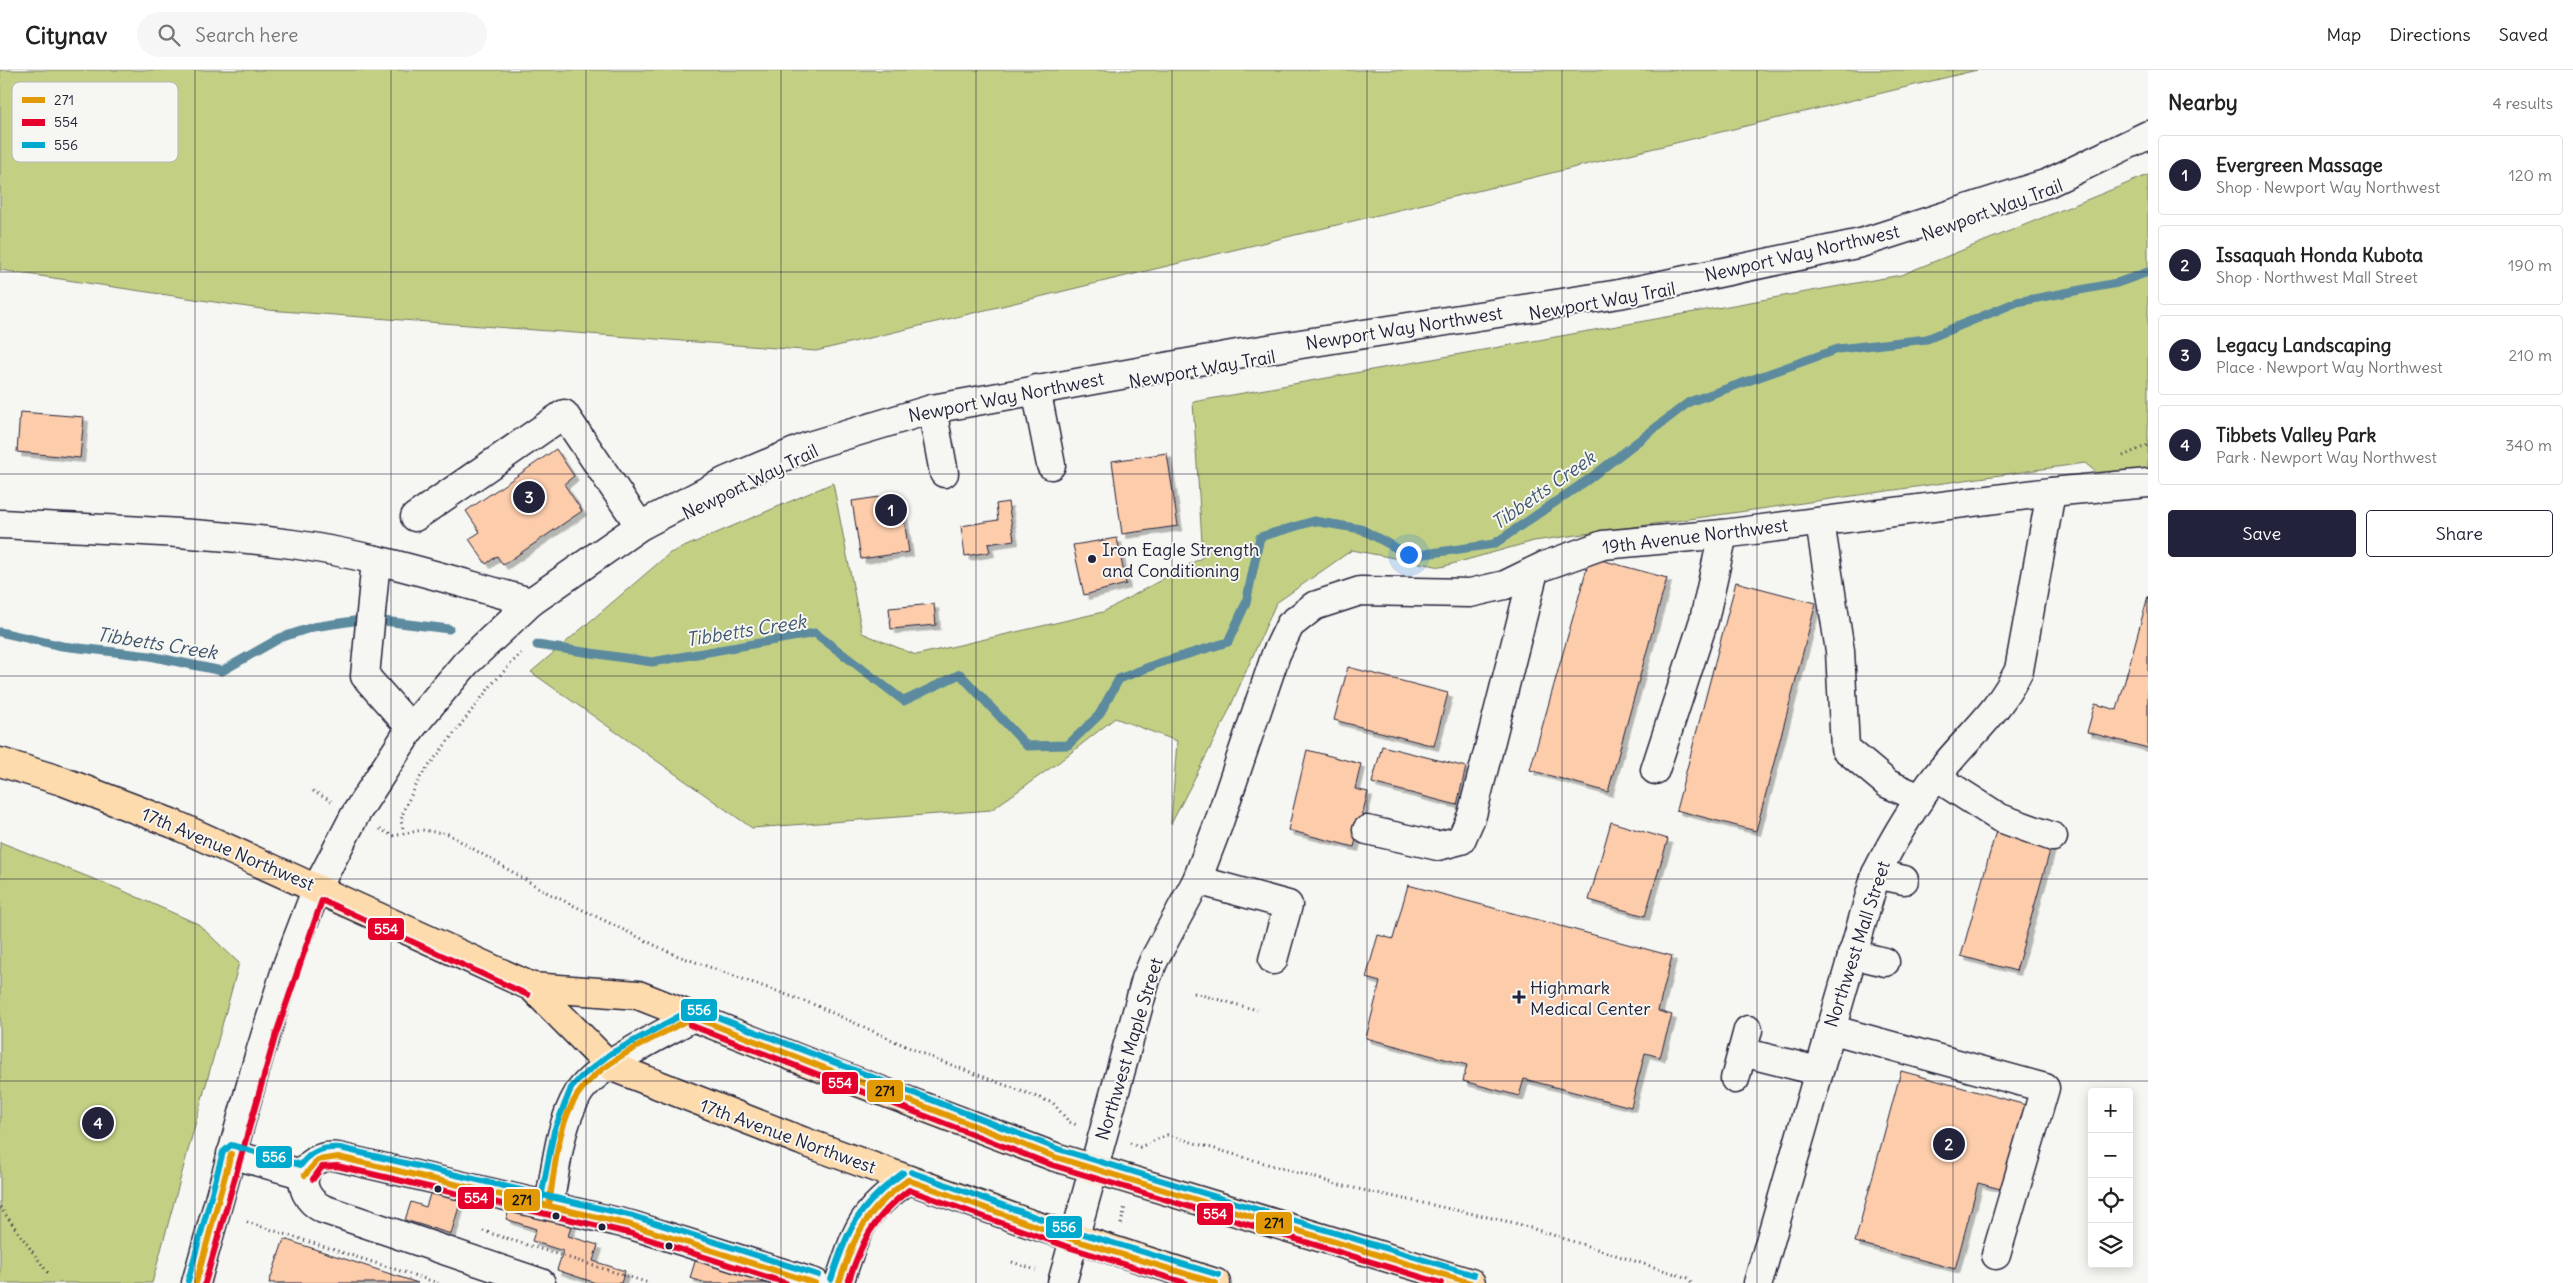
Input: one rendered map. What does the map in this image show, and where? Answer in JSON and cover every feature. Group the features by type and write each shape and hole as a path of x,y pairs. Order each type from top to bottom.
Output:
{"main road":[{"name":"17th Avenue Northwest","path":"0,762 62,781 165,821 317,888 532,987 610,1066 706,1105 1074,1240 1216,1283"},
{"name":"17th Avenue Northwest","path":"532,987 638,994 863,1084 1131,1182 1471,1283"}],"street":[{"name":"Newport Way Northwest","path":"196,1283 231,1154 288,963 317,888 355,815 411,728 466,663 532,602 640,526 726,481 809,446 932,409 1036,389 1253,352 1620,294 1861,242 2048,183 2148,135"},
{"path":"1036,389 1051,465"},
{"path":"932,409 944,474"},
{"path":"415,517 564,414 640,526"},
{"name":"19th Avenue Northwest","path":"1236,767 1276,654 1286,632 1290,624 1314,606 1360,592 1470,593 1505,585 1534,571 1603,545 1723,534 2051,492 2148,482"},
{"name":"Northwest Mall Street","path":"1758,1283 1876,874 1894,838 1928,788 2007,696 2019,670 2051,492"},
{"path":"1820,522 1840,651 1844,748 1888,784 1928,788 2000,818 2053,837"},
{"path":"0,524 198,534 293,544 376,560 532,602"},
{"path":"1655,770 1704,620 1723,534"},
{"path":"376,560 365,676 411,728"},
{"path":"1367,830 1438,846 1461,840 1472,815 1534,571"},
{"name":"Northwest Maple Street","path":"1062,1283 1146,979 1165,938 1197,880 1218,825 1236,767"},
{"path":"1876,874 1904,880"},
{"path":"1197,880 1288,905 1273,960"},
{"path":"1852,954 1885,962"},
{"path":"548,1205 564,1128 578,1093 588,1081 610,1066 694,1017"},
{"path":"1830,1029 2045,1088 1996,1255"},
{"path":"1734,1079 1745,1041 1818,1071"},
{"path":"231,1154 305,1175"},
{"path":"541,1283 322,1209 313,1204 306,1195 303,1185 305,1175 310,1165 318,1158 328,1155 338,1157 631,1225 815,1283"},
{"path":"839,1283 854,1240 870,1210 908,1180"}],"path":[{"path":"404,833 401,821 404,809 422,776 493,683 527,647"},
{"path":"393,836 422,830 448,834 548,893 673,954 815,1005 930,1057 1054,1103 1069,1122"},
{"path":"1194,993 1258,1010"},
{"path":"1114,1252 1140,1146 1168,1135 1340,1185 1515,1223 1688,1278 1692,1283"},
{"path":"0,1207 48,1273"},
{"path":"247,1222 438,1283"},
{"path":"474,1228 649,1283"}],"green space":[{"path":"0,70 1977,70 816,351 268,310 0,270"},
{"path":"2148,175 2148,483 2113,486 2085,463 1534,541 1441,567 1352,550 1276,603 1225,719 1171,824 1177,741 1115,718 1059,762 991,810 752,828 531,672 670,553 833,483 862,633 916,655 1103,612 1203,557 1193,402 1901,275"},
{"path":"0,842 119,889 198,924 239,963 152,1283 0,1283"}],"building":[{"path":"20,412 84,417 80,458 17,452"},
{"path":"556,449 574,476 564,484 582,511 503,565 497,556 486,564 469,539 480,532 466,511"},
{"path":"1167,453 1178,526 1122,534 1112,461"},
{"path":"900,494 909,552 861,559 852,501"},
{"path":"1008,502 1014,540 988,544 990,552 965,556 961,526 998,520 996,504"},
{"path":"1117,538 1126,584 1084,595 1073,545"},
{"path":"1590,557 1667,578 1608,792 1530,770"},
{"path":"1736,582 1816,603 1756,831 1676,810"},
{"path":"2148,596 2148,748 2087,732 2095,704 2117,710"},
{"path":"934,604 936,625 891,629 889,608"},
{"path":"1348,667 1448,693 1434,746 1334,720"},
{"path":"1382,746 1466,767 1457,805 1372,783"},
{"path":"1307,750 1361,764 1355,789 1368,792 1354,847 1288,830"},
{"path":"1611,822 1668,839 1645,916 1589,900"},
{"path":"1996,831 2051,847 2016,971 1961,956"},
{"name":"Highmark Medical Center","path":"1408,885 1672,956 1658,1011 1672,1015 1660,1057 1645,1053 1631,1107 1524,1079 1519,1096 1463,1081 1467,1065 1366,1038 1380,982 1366,978 1378,935 1393,939"},
{"path":"1901,1071 2026,1105 2004,1190 1978,1183 1955,1269 1855,1242"},
{"path":"431,1191 461,1200 451,1234 405,1220 411,1202 426,1207"},
{"path":"513,1198 574,1218 568,1236 598,1245 593,1261 625,1271 621,1283 596,1283 557,1270 563,1251 532,1241 536,1229 506,1219"},
{"path":"284,1239 418,1283 269,1283"},
{"path":"697,1255 772,1283 706,1283 690,1278"}],"waterway":[{"name":"Tibbetts Creek","path":"537,645 652,662 815,633 904,701 960,674 1027,746 1068,745 1099,715 1119,679 1159,663 1228,642 1246,603 1260,537 1314,521 1361,529 1411,556 1494,544 1589,479 1689,402 1838,349 1927,339 2017,302 2117,283 2148,272"},
{"name":"Tibbetts Creek","path":"0,632 62,646 150,656 222,671 280,638 313,627 367,619 449,629"}],"transit line":[{"name":"554","path":"205,1283 275,1037 322,900 528,995"},
{"name":"556","path":"540,1203 554,1131 571,1088 581,1077 610,1054 694,1008 1058,1149 1474,1275"},
{"name":"271","path":"693,1017 1055,1157 1471,1283"},
{"name":"271","path":"549,1205 561,1133 565,1119 578,1094 601,1070 615,1060 693,1017"},
{"name":"554","path":"690,1025 1052,1165 1441,1283"},
{"name":"556","path":"188,1281 223,1152 231,1145 301,1165 313,1153 328,1148 340,1148 633,1216 818,1275"},
{"name":"271","path":"196,1283 231,1154"},
{"name":"271","path":"305,1175 318,1160 338,1157 631,1225 815,1283"},
{"name":"554","path":"313,1179 322,1167 337,1166 629,1233 786,1283"},
{"name":"556","path":"911,1172 1077,1232 1219,1275"},
{"name":"556","path":"831,1280 843,1246 856,1219 875,1196 903,1173"},
{"name":"271","path":"908,1180 1074,1240 1216,1283"},
{"name":"271","path":"839,1283 851,1250 871,1213 908,1180"},
{"name":"554","path":"848,1283 858,1255 870,1231 886,1210 909,1190 1071,1248 1186,1283"}],"place":[{"name":"Legacy Landscaping","path":"529,497"},
{"name":"Evergreen Massage","path":"891,510"},
{"name":"Iron Eagle Strength and Conditioning","path":"1092,559"},
{"name":"Highmark Medical Center","path":"1519,997"},
{"name":"Tibbets Valley Park","path":"98,1123"},
{"name":"Issaquah Honda Kubota","path":"1949,1144"}]}
